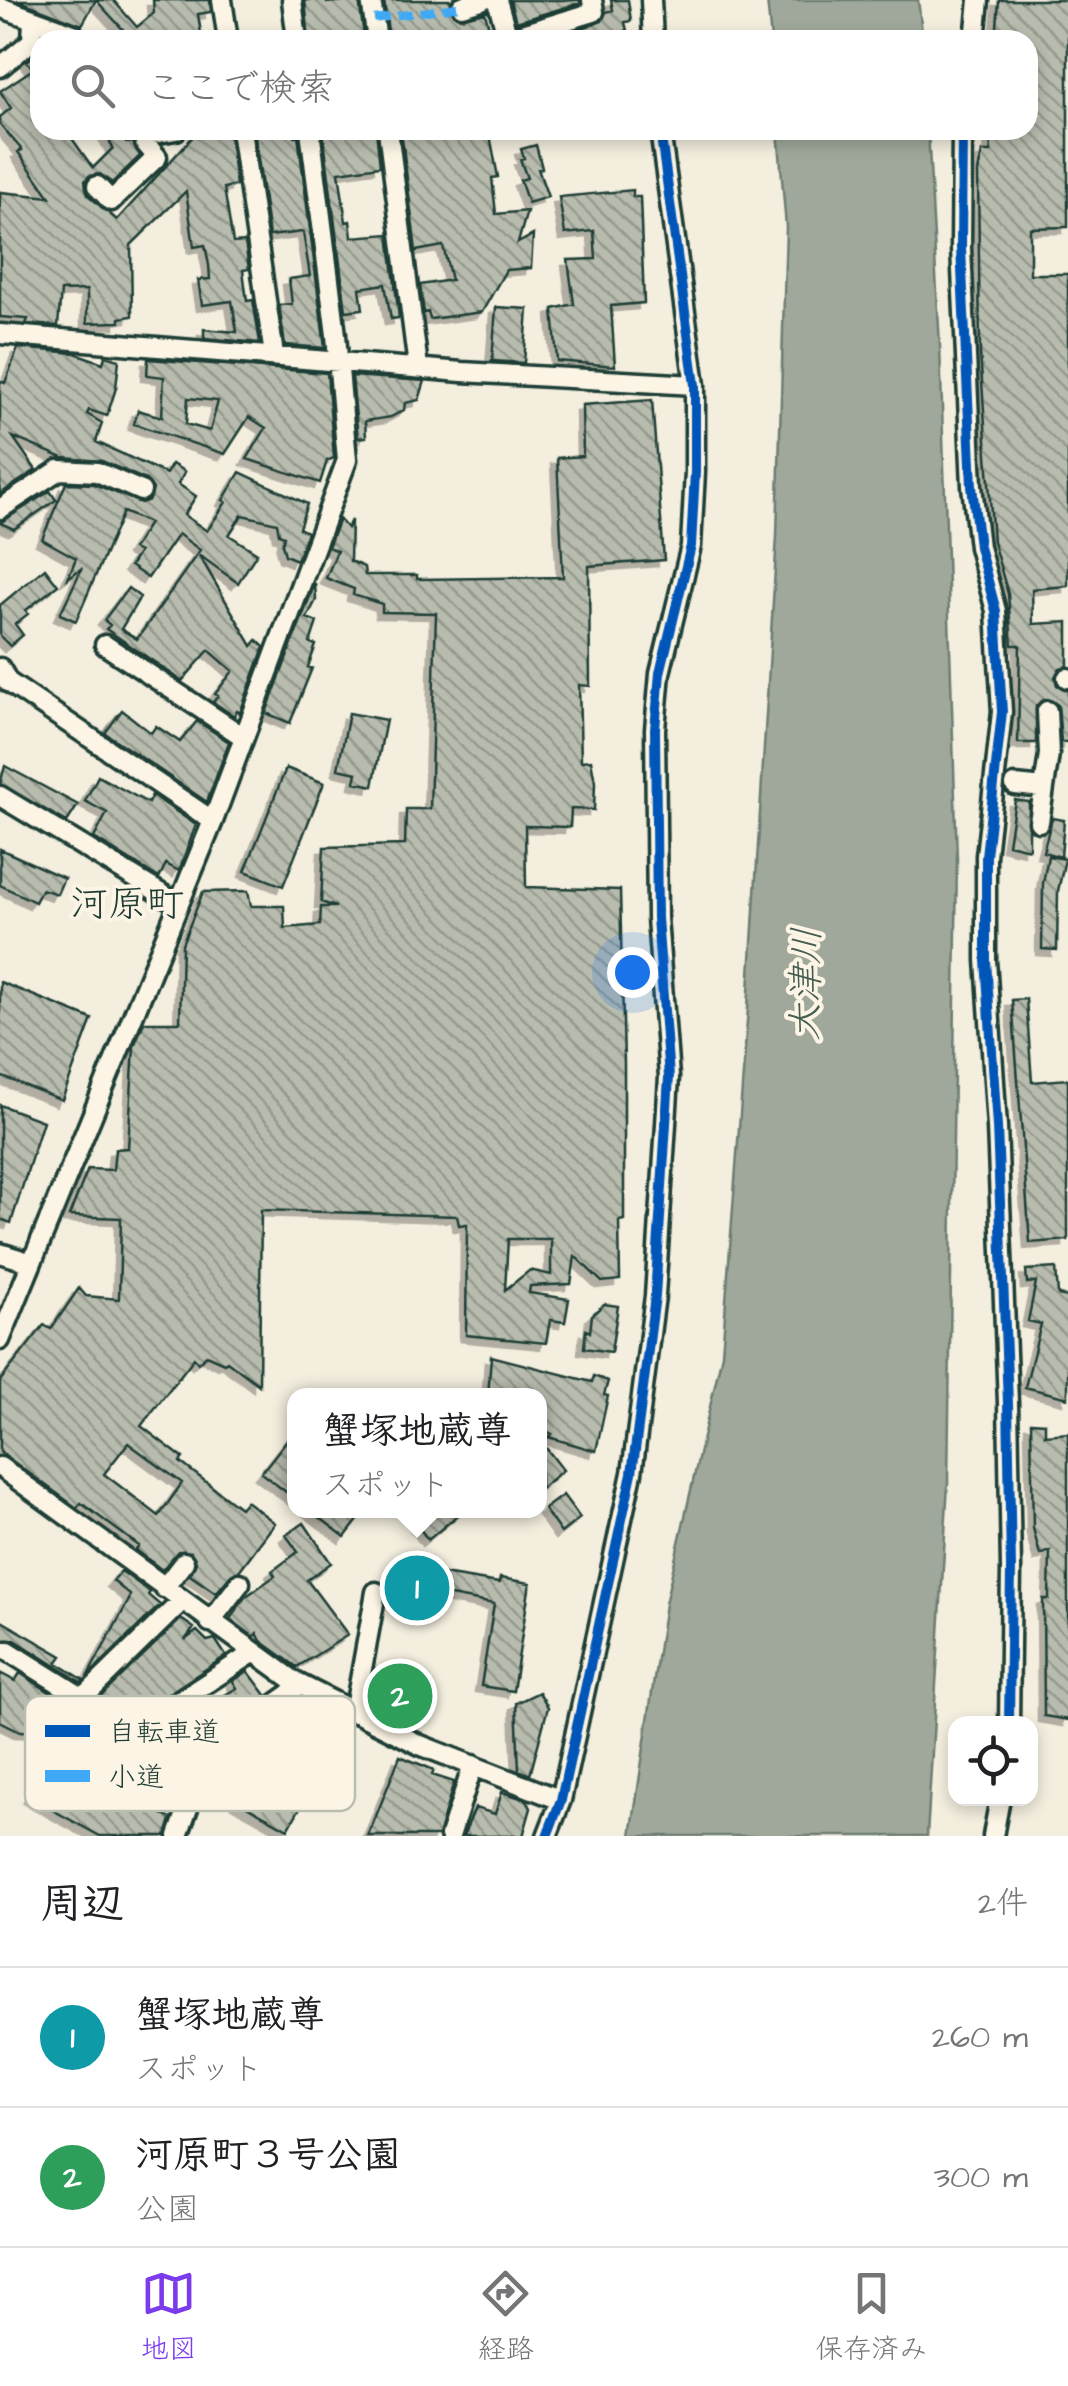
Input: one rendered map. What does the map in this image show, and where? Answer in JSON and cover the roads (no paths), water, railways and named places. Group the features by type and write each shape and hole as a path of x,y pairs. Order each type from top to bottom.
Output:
{"street":[{"path":"222,0 226,30"},
{"path":"292,0 296,30"},
{"path":"371,0 375,30"},
{"path":"462,6 482,0"},
{"path":"497,0 506,30"},
{"path":"534,30 594,12 592,0"},
{"path":"651,0 653,30"},
{"path":"976,30 979,0"},
{"path":"0,7 60,30"},
{"path":"33,21 33,30"},
{"path":"0,66 30,43"},
{"path":"98,186 112,200 157,158 146,140"},
{"path":"242,140 274,354"},
{"path":"0,1340 212,821 347,460 339,360 311,140"},
{"path":"389,140 418,367"},
{"path":"548,1836 561,1800 632,1473 655,1296 669,1077 657,918 655,729 660,673 690,546 696,472 696,384 661,140"},
{"path":"962,140 962,248 972,486 979,547 996,611 1002,712 986,856 986,960 1008,1403 1009,1716"},
{"path":"0,334 480,374 696,384"},
{"path":"0,509 58,470 97,472 142,491"},
{"path":"105,645 242,736"},
{"path":"0,668 8,682 212,821"},
{"path":"1038,822 1044,788 1058,754 1048,710"},
{"path":"1016,784 1044,788"},
{"path":"0,796 178,904"},
{"path":"0,1253 30,1262"},
{"path":"0,1467 253,1654 322,1696"},
{"path":"164,1588 184,1562"},
{"path":"210,1622 240,1583"},
{"path":"355,1708 376,1592"},
{"path":"86,1696 122,1672 182,1601"},
{"path":"8,1651 42,1682 78,1696"},
{"path":"188,1696 253,1654"},
{"path":"287,1696 297,1683"},
{"path":"355,1713 561,1800"},
{"path":"450,1836 473,1765"},
{"path":"560,1836 561,1800"},
{"path":"993,1836 999,1806"},
{"path":"178,1836 187,1811"}],"water":[{"path":"767,0 918,0 922,30 770,30"},
{"name":"大津川","path":"779,140 929,140 940,346 957,859 948,1483 927,1836 631,1836 665,1604 722,1354 777,536 786,227"}],"place":[{"name":"蟹塚地蔵尊","path":"417,1588"},
{"name":"河原町３号公園","path":"400,1696"}],"district":[{"name":"河原町","path":"127,905"}]}
